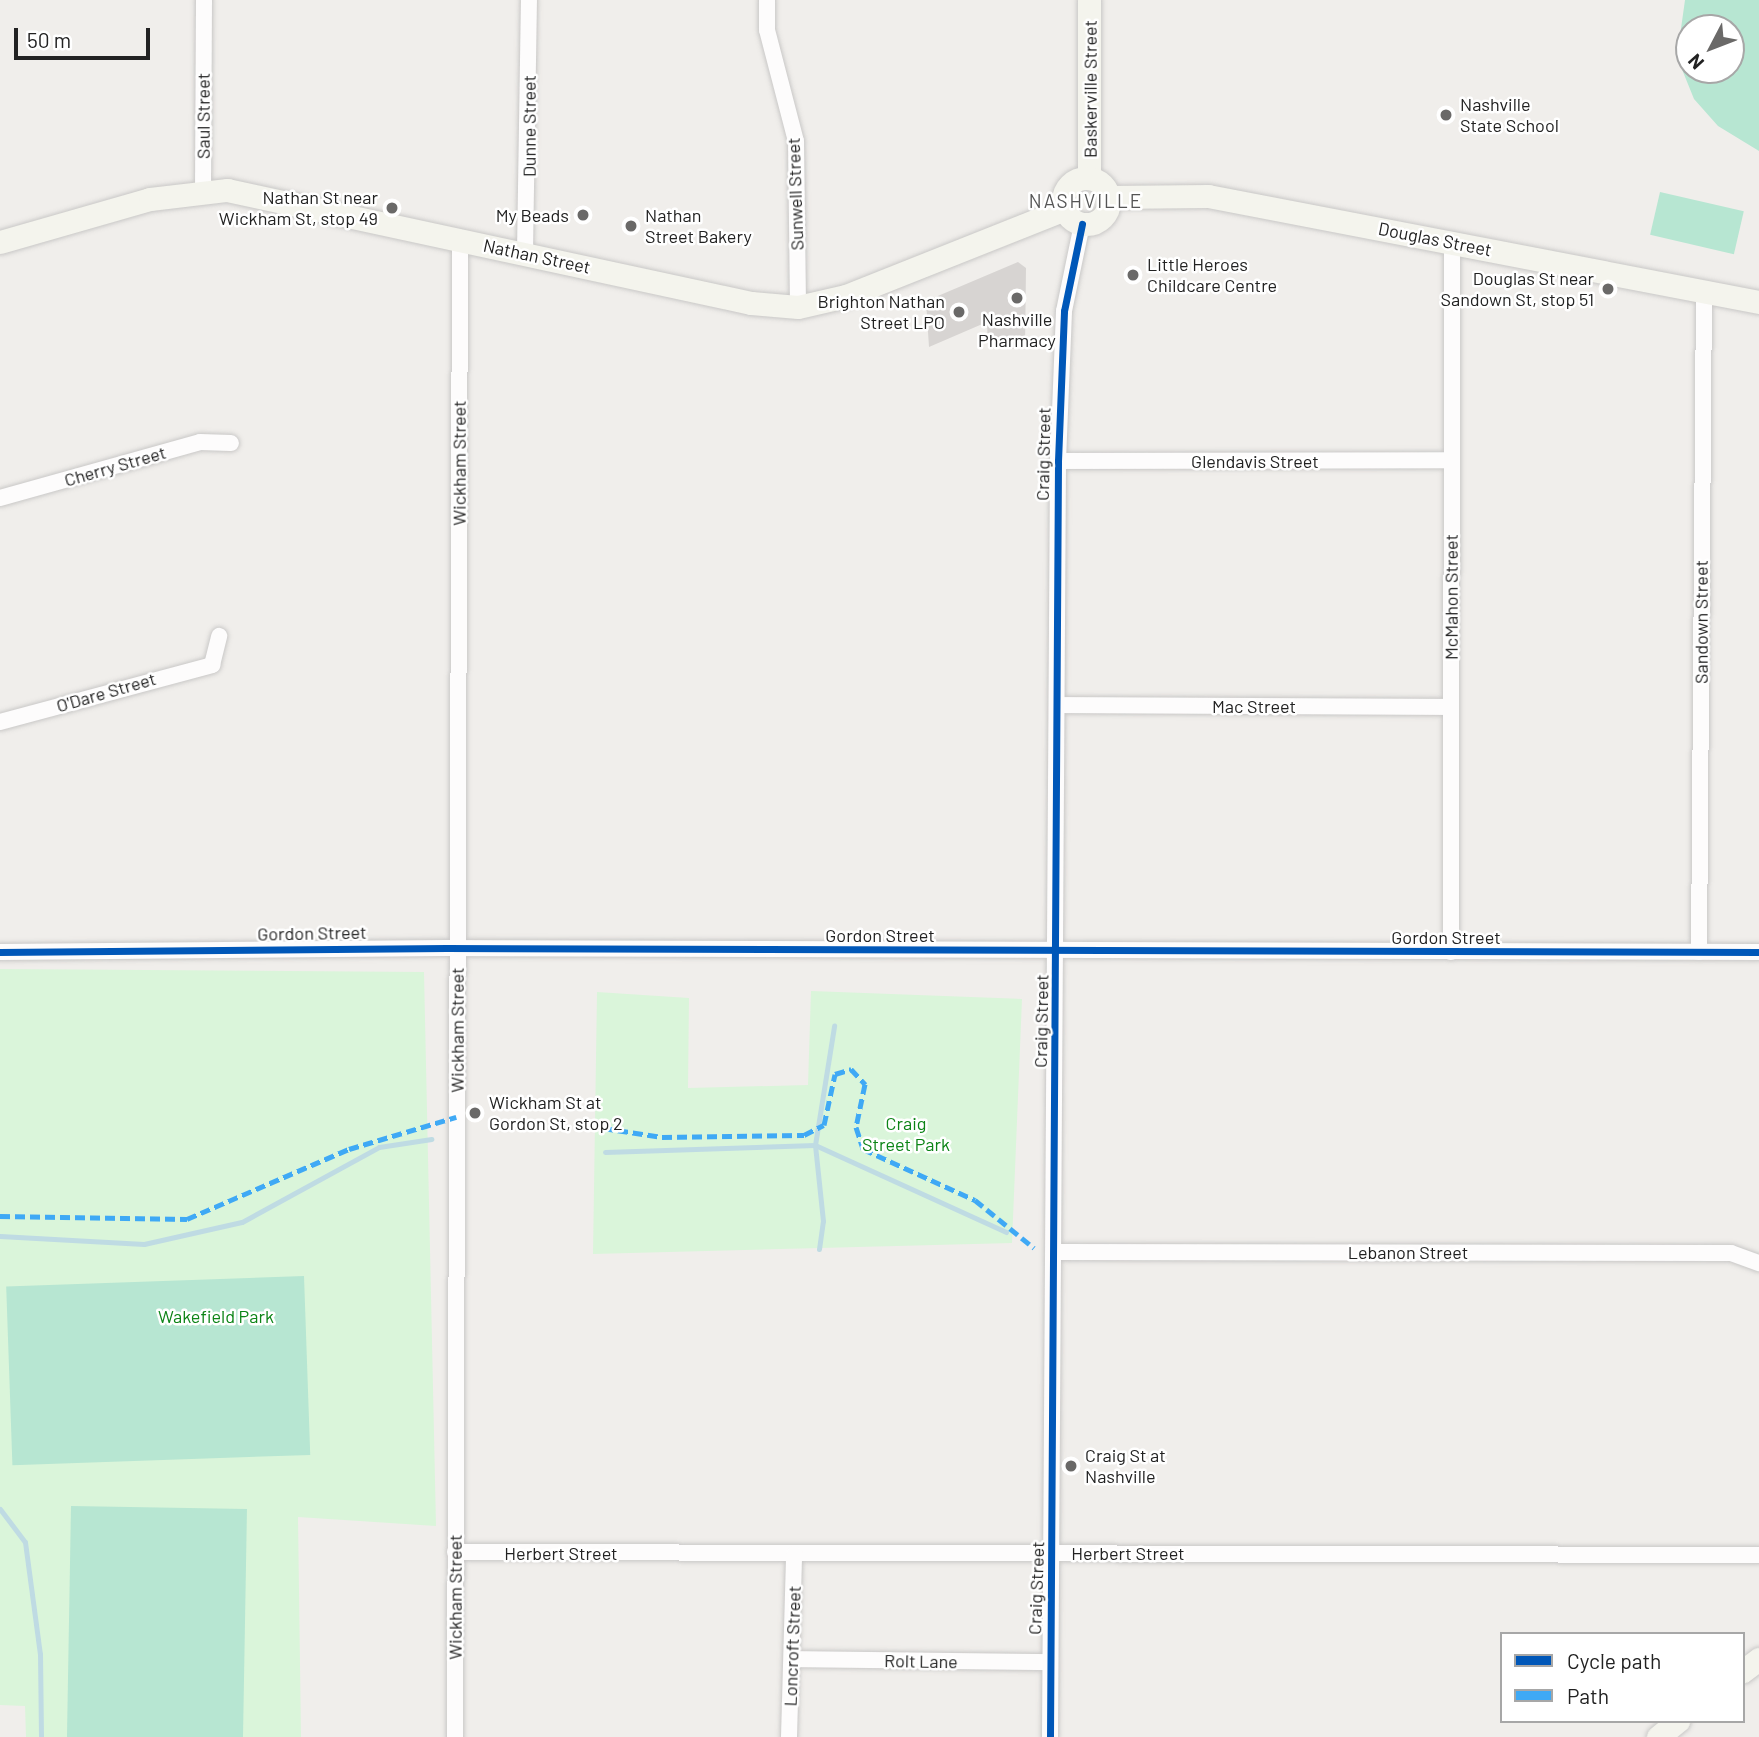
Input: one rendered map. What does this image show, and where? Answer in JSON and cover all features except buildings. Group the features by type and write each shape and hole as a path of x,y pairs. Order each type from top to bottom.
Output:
{"street":[{"name":"Saul Street","path":"203,190 204,0"},
{"name":"Dunne Street","path":"525,253 528,0"},
{"name":"Sunwell Street","path":"767,0 767,30 796,141 798,307"},
{"name":"Baskerville Street","path":"1089,0 1089,178"},
{"path":"1089,178 1102,184 1109,197 1103,218 1082,224 1065,209 1068,187 1089,178"},
{"name":"Nathan Street","path":"0,242 150,199 203,190 255,194 751,303 798,307 846,296 1065,209"},
{"name":"Douglas Street","path":"1109,197 1208,197 1759,302"},
{"name":"Craig Street","path":"1050,1737 1058,461 1065,311 1082,224"},
{"name":"Wickham Street","path":"455,1737 460,239"},
{"name":"McMahon Street","path":"1451,953 1452,242"},
{"name":"Sandown Street","path":"1699,952 1704,293"},
{"name":"Cherry Street","path":"0,498 200,442 231,443"},
{"name":"Glendavis Street","path":"1058,461 1452,460"},
{"name":"O'Dare Street","path":"0,722 212,665 219,636"},
{"name":"Mac Street","path":"1058,705 1451,707"},
{"name":"Gordon Street","path":"0,952 457,948 1759,952"},
{"name":"Lebanon Street","path":"1054,1252 1731,1253 1759,1262"},
{"name":"Herbert Street","path":"455,1552 1759,1555"},
{"name":"Loncroft Street","path":"789,1737 794,1554"},
{"name":"Rolt Lane","path":"793,1659 1049,1662"},
{"path":"1658,1737 1676,1723"}],"green space":[{"path":"1685,0 1759,0 1759,151 1718,126 1694,99 1688,84 1745,84 1745,14 1683,14"},
{"path":"1660,192 1744,211 1734,254 1650,235"},
{"name":"Wakefield Park","path":"0,969 424,972 436,1526 298,1517 301,1737 26,1737 25,1706 0,1705"},
{"name":"Craig Street Park","path":"811,991 1022,999 1012,1243 593,1254 597,992 689,998 688,1088 808,1085"},
{"path":"304,1276 310,1455 12,1465 6,1286"},
{"path":"71,1506 247,1509 243,1737 67,1737"}],"waterway":[{"path":"819,1249 823,1221 815,1145 834,1026"},
{"path":"0,1236 144,1244 242,1222 379,1147 431,1139"},
{"path":"605,1152 815,1145 1006,1232"},
{"path":"0,1509 25,1542 40,1654 41,1737"}],"marked path":[{"path":"603,1128 662,1137 804,1135 824,1125 835,1074 851,1069 865,1084 856,1127 863,1149 975,1200 1034,1248"},
{"path":"0,1216 187,1219 349,1149 456,1117"}],"cycle path":[{"path":"1050,1737 1058,461 1064,311 1082,224"},
{"path":"0,952 446,948 1759,952"}],"place":[{"name":"Nashville State School","path":"1446,115"},
{"name":"Nathan St near Wickham St, stop 49","path":"392,208"},
{"name":"My Beads","path":"583,215"},
{"name":"Nathan Street Bakery","path":"631,226"},
{"name":"Little Heroes Childcare Centre","path":"1133,275"},
{"name":"Douglas St near Sandown St, stop 51","path":"1608,289"},
{"name":"Nashville Pharmacy","path":"1017,298"},
{"name":"Brighton Nathan Street LPO","path":"959,312"},
{"name":"Wickham St at Gordon St, stop 2","path":"475,1113"},
{"name":"Craig St at Nashville","path":"1071,1466"}],"district":[{"name":"NASHVILLE","path":"1086,201"}]}
